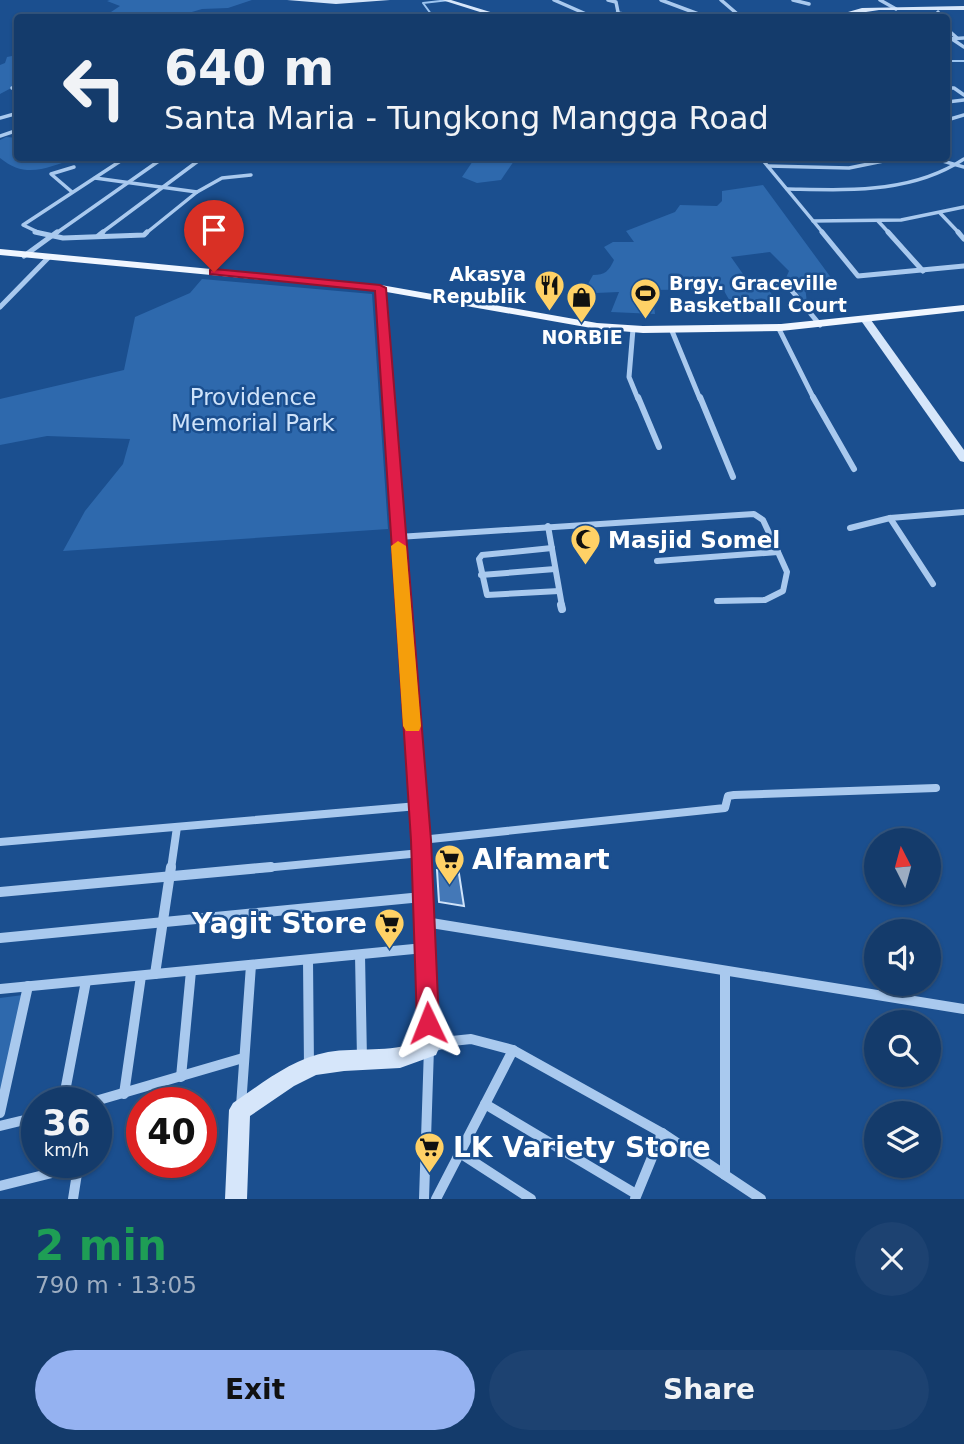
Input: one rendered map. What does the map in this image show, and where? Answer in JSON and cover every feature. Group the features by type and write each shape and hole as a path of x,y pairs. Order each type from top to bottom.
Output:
{"main road":[{"path":"0,252 380,288 597,326 633,329 779,329 867,322 964,308"}],"street":[{"path":"290,0 387,0"},
{"path":"554,0 588,14"},
{"path":"572,0 573,6"},
{"path":"608,0 616,2 618,14"},
{"path":"662,0 699,14"},
{"path":"720,0 737,14"},
{"path":"793,0 809,4"},
{"path":"880,0 896,9"},
{"path":"446,1 493,14"},
{"path":"943,14 964,8"},
{"path":"839,14 845,11 896,9 933,14"},
{"path":"950,32 958,38"},
{"path":"950,39 964,38"},
{"path":"787,189 873,188 923,178 957,165 964,159"},
{"path":"120,161 23,225 36,233 51,237 144,235 212,179 226,175 251,175"},
{"path":"24,256 159,161"},
{"path":"98,236 198,161"},
{"path":"764,161 858,276 964,267"},
{"path":"768,166 849,168 883,161"},
{"path":"943,161 964,167"},
{"path":"72,192 51,174 74,167"},
{"path":"94,177 197,192"},
{"path":"813,221 878,221 964,207"},
{"path":"940,213 964,239"},
{"path":"878,221 923,271"},
{"path":"0,307 48,258"},
{"path":"777,282 788,286 821,326"},
{"path":"380,288 421,847 429,1048 424,1199"},
{"path":"867,322 964,458"},
{"path":"633,329 629,377 660,447"},
{"path":"779,329 820,411 854,469"},
{"path":"672,331 733,477"},
{"path":"850,528 890,518 964,512"},
{"path":"397,537 754,514 763,520 787,572 783,592 765,600 717,601"},
{"path":"890,518 933,584"},
{"path":"548,526 562,609"},
{"path":"552,548 482,555 479,559 481,575 487,594 492,596 559,591"},
{"path":"657,561 778,552"},
{"path":"481,575 555,569"},
{"path":"0,892 170,877 725,808 727,796 734,795 936,788"},
{"path":"0,842 418,806"},
{"path":"155,974 177,827"},
{"path":"0,938 423,897"},
{"path":"424,922 964,1009"},
{"path":"0,989 425,948"},
{"path":"360,955 362,1061"},
{"path":"308,960 309,1068"},
{"path":"236,1199 251,965"},
{"path":"181,1077 191,971"},
{"path":"725,972 725,1175"},
{"path":"124,1094 141,976"},
{"path":"66,1087 86,981"},
{"path":"0,1113 28,986"},
{"path":"240,1110 309,1068 335,1062 393,1060 448,1040 470,1037 488,1040 513,1050 662,1133 761,1199"},
{"path":"436,1199 513,1050"},
{"path":"112,1097 243,1059"},
{"path":"485,1104 636,1197 662,1133"},
{"path":"0,1126 21,1121"},
{"path":"460,1153 531,1199"},
{"path":"0,1186 33,1178"},
{"path":"73,1199 76,1178"}],"green space":[{"path":"252,0 228,8 202,9 185,14 108,14 120,6 107,1"},
{"path":"14,56 14,87 0,94 0,65 5,63 7,57"},
{"path":"14,138 14,161 68,161 37,170 19,169 0,158 0,140"},
{"path":"473,161 514,161 501,180 477,183 462,177"},
{"path":"763,185 832,279 813,280 815,285 805,286 807,303 785,280 789,271 770,252 731,257 743,274 768,289 782,309 736,312 723,289 652,290 655,314 611,312 619,292 572,294 576,286 588,284 593,275 604,273 610,267 614,260 604,247 613,242 634,242 626,231 675,212 680,205 717,206 722,201 722,191"},
{"name":"Providence Memorial Park","path":"202,279 372,294 388,529 63,551 85,511 123,464 130,439 47,436 0,445 0,399 124,370 135,317 190,293"},
{"path":"23,995 0,1101 0,998"}],"building":[{"name":"Alfamart","path":"457,861 464,906 439,902 437,870 446,870 446,862"}],"waterway":[{"path":"431,14 423,3 449,0"},
{"path":"950,61 964,61"}],"slow traffic":[{"path":"398,546 412,726"}],"place":[{"name":"Akasya Republik","path":"549,312"},
{"name":"Brgy. Graceville Basketball Court","path":"646,321"},
{"name":"NORBIE","path":"582,325"},
{"name":"Masjid Somel","path":"585,567"},
{"name":"Alfamart","path":"449,886"},
{"name":"Yagit Store","path":"390,950"},
{"name":"LK Variety Store","path":"430,1174"}],"route":[{"path":"214,272 380,288 421,840 428,1023"}]}
